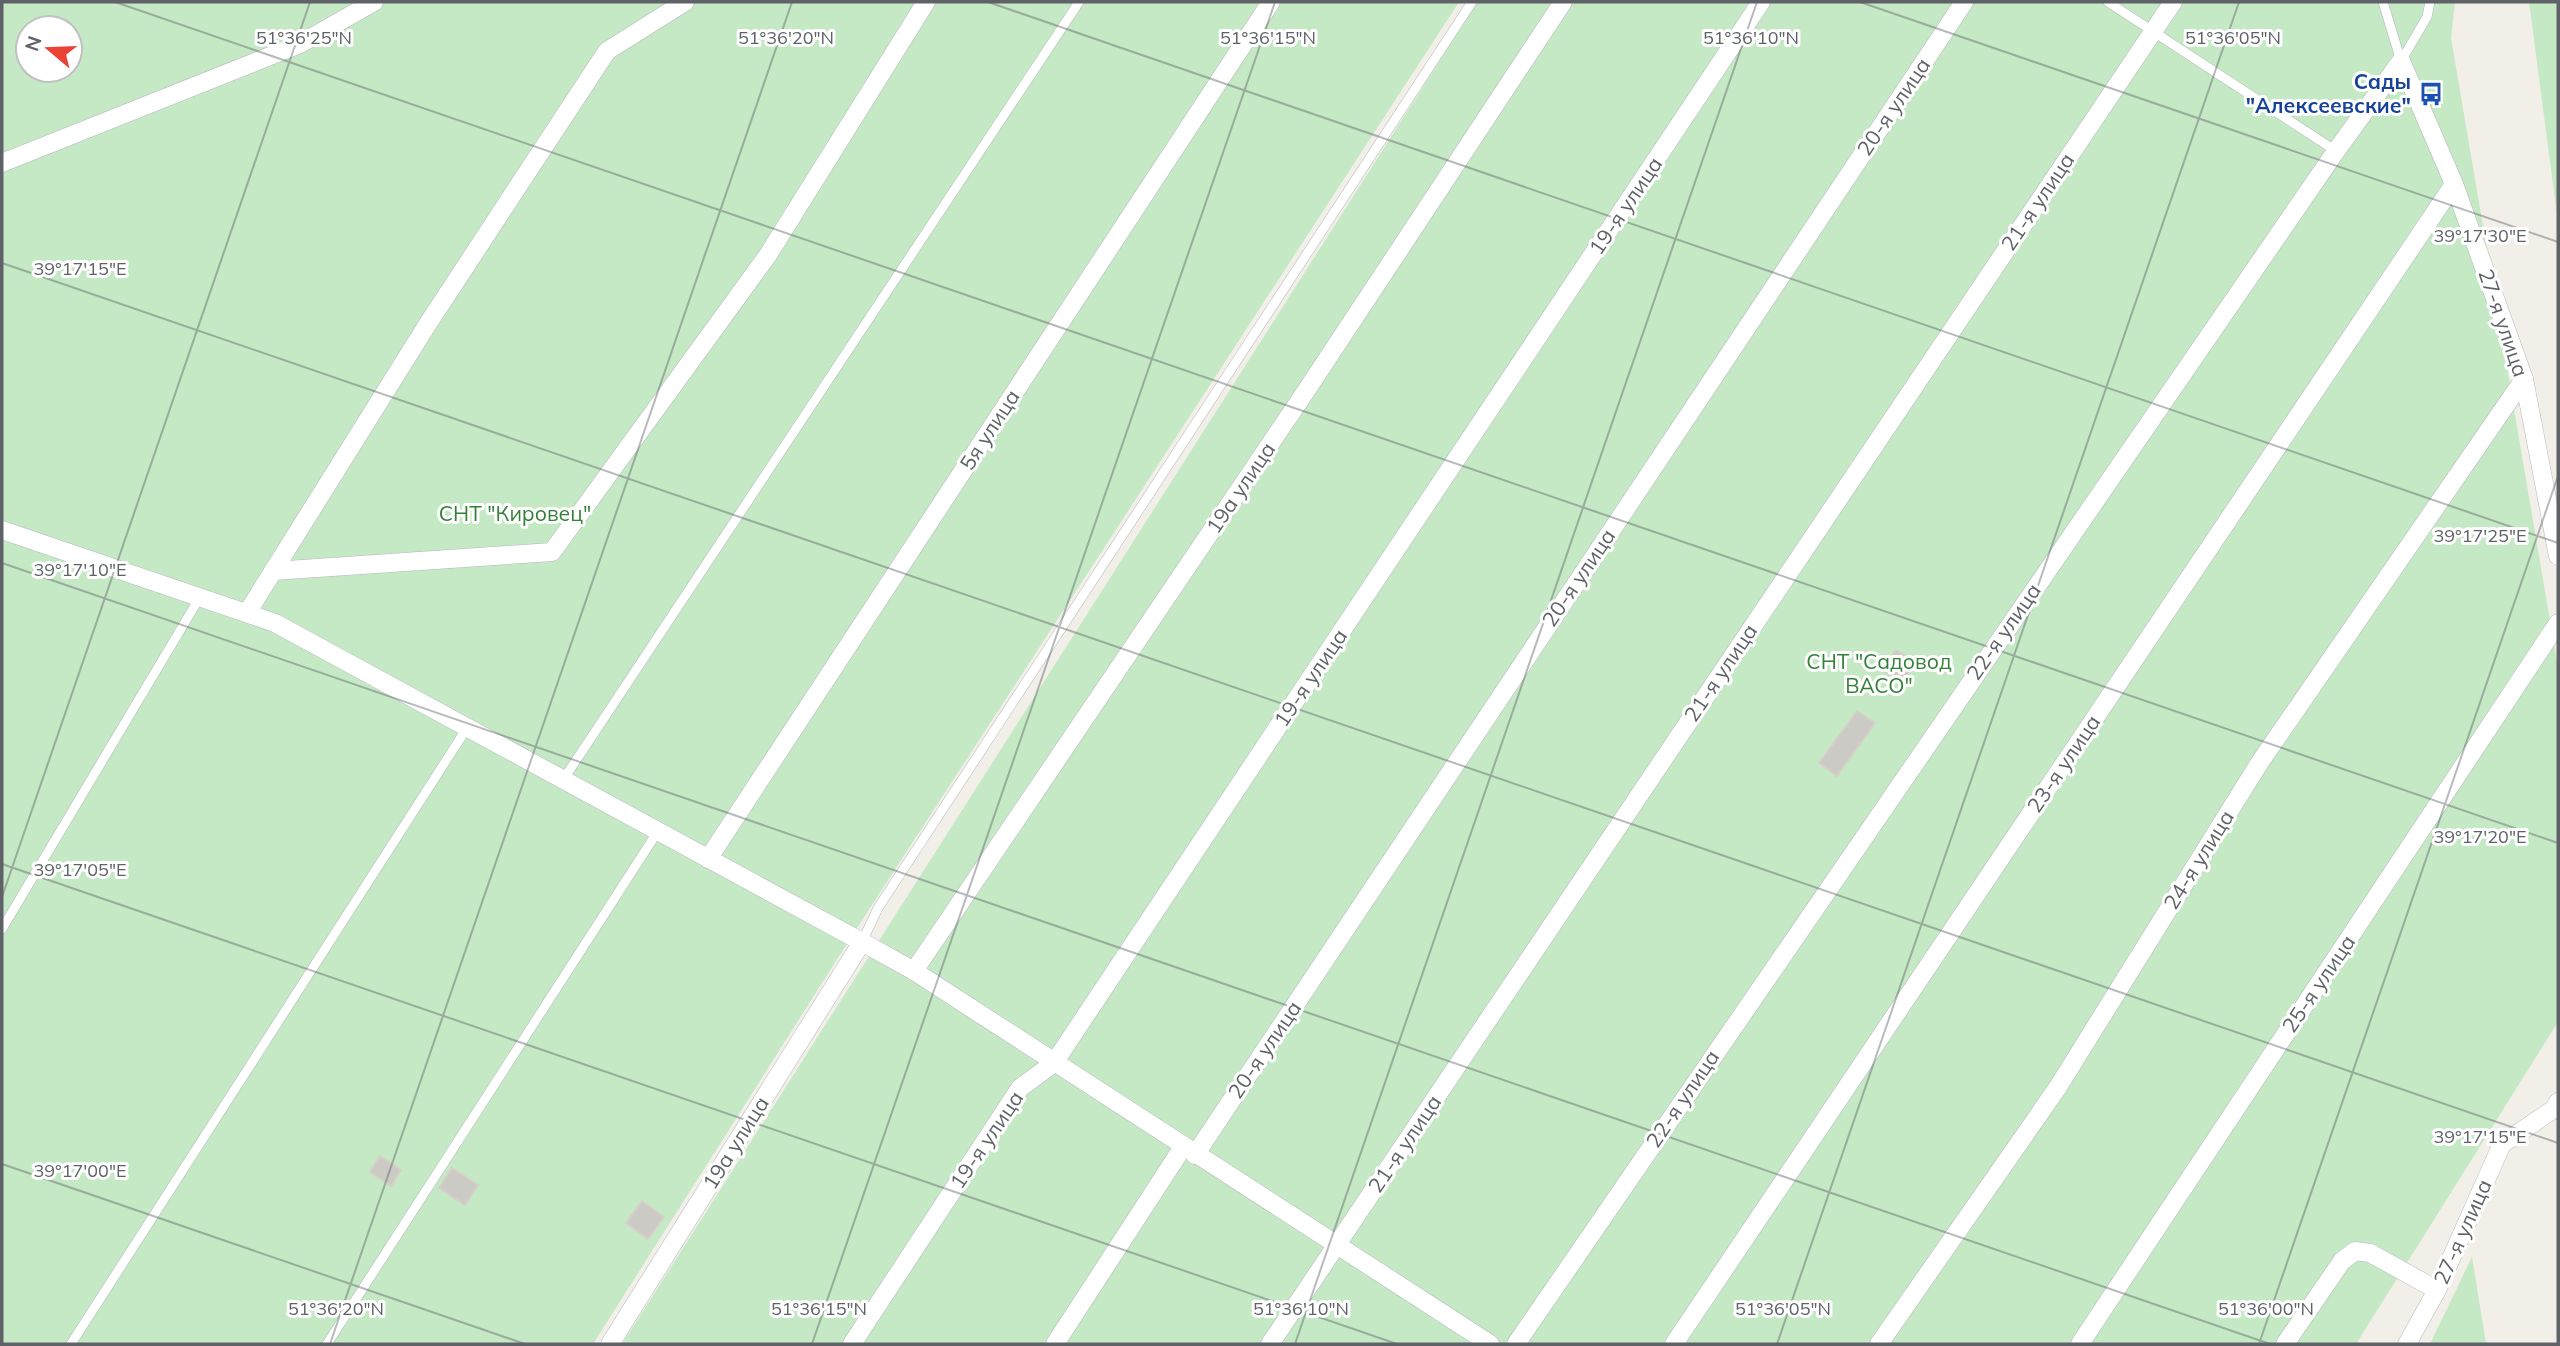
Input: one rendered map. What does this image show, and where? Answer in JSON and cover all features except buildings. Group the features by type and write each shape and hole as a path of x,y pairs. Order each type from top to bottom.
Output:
{"street":[{"path":"2,163 300,44 374,2"},
{"path":"247,613 429,322 607,51 685,2"},
{"path":"273,571 552,552 768,255 926,2"},
{"name":"5я улица","path":"708,859 1271,2"},
{"name":"19а улица","path":"914,971 1304,394 1563,2"},
{"name":"19-я улица","path":"852,1344 1020,1088 1055,1063 1761,2"},
{"name":"20-я улица","path":"1055,1344 1189,1151 1964,2"},
{"name":"21-я улица","path":"1270,1344 2173,2"},
{"name":"22-я улица","path":"1517,1344 1836,875 2401,61"},
{"name":"27-я улица","path":"2401,61 2454,184 2524,379 2558,556"},
{"name":"23-я улица","path":"1674,1344 2454,184"},
{"name":"24-я улица","path":"1879,1344 2058,1087 2260,762 2524,379"},
{"path":"2,530 275,623 862,942 914,971 1336,1247 1490,1344"},
{"name":"25-я улица","path":"2080,1344 2558,623"},
{"name":"19а улица","path":"610,1344 862,942"},
{"name":"27-я улица","path":"2407,1344 2437,1290 2502,1144 2554,1109 2558,1102"},
{"path":"2285,1344 2342,1261 2355,1251 2371,1253 2437,1290"}],"lane":[{"path":"563,780 1079,2"},
{"path":"862,942 877,908 1472,2"},
{"path":"2108,2 2336,151"},
{"path":"2383,2 2401,61"},
{"path":"2401,61 2427,16 2430,2"},
{"path":"2,929 200,597"},
{"path":"71,1344 468,727"},
{"path":"327,1344 658,831"}],"green space":[{"name":"СНТ \"Кировец\"","path":"2,2 1459,2 855,931 593,1344 2,1344"},
{"name":"СНТ \"Садовод ВАСО\"","path":"1477,2 2455,2 2451,38 2558,668 2558,1022 2356,1344 622,1344"},
{"path":"2529,2 2558,2 2558,222"},
{"path":"2472,1257 2486,1344 2430,1344"}],"place":[{"name":"Сады \"Алексеевские\"","path":"2431,94"}]}
